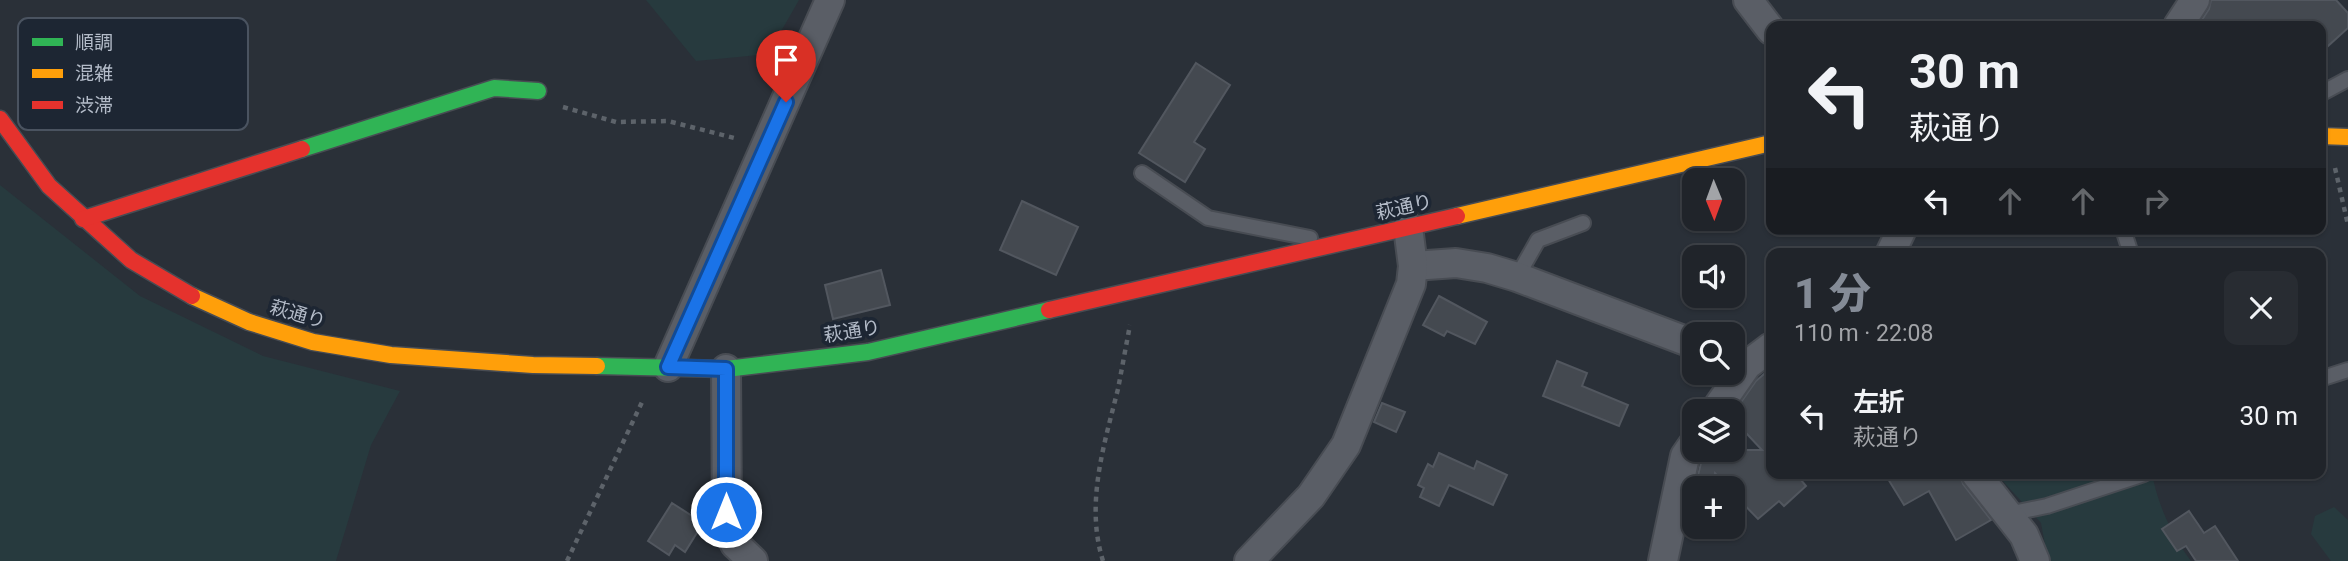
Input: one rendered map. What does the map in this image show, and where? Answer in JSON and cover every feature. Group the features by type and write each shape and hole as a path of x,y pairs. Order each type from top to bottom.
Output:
{"street":[{"path":"664,367 764,152 830,0"},
{"path":"1748,0 1766,23"},
{"path":"2182,21 2195,0"},
{"path":"83,219 494,88 538,91"},
{"name":"萩通り","path":"0,119 49,186 131,260 189,295 250,322 313,342 391,355 507,363 726,369 868,352 1766,143"},
{"path":"2326,136 2348,137"},
{"path":"1262,555 1311,496 1346,445 1411,284 1413,266 1408,228"},
{"path":"1413,266 1456,264 1517,276 1682,339"},
{"path":"1745,360 1766,349"},
{"path":"726,369 727,524 735,544 753,561"},
{"path":"1662,561 1684,462"},
{"path":"1980,479 2024,535 2035,561"}],"lane":[{"path":"2326,91 2348,79"},
{"path":"1142,173 1208,218 1302,235 1329,245"},
{"path":"1517,276 1538,240 1583,223"},
{"path":"2326,377 2348,370"},
{"path":"2008,514 2046,506 2129,479"}],"path":[{"path":"538,91 566,110 616,122 668,121 739,139 764,152"},
{"path":"2326,143 2348,225"},
{"path":"1103,561 1097,542 1096,502 1101,454 1118,388 1137,290"},
{"path":"567,561 664,367"}],"green space":[{"path":"646,0 799,0 768,54 696,61"},
{"path":"0,185 140,296 263,356 400,391 371,445 336,561 0,561"},
{"path":"2001,479 2153,479 2167,520 2191,561 2048,561 2041,523"},
{"path":"2334,507 2348,520 2348,561 2331,561 2311,534 2315,516"}],"building":[{"path":"2211,0 2336,0 2348,13 2348,28 2328,46 2326,21 2201,21"},
{"path":"1196,63 1230,85 1194,142 1205,149 1185,182 1139,153"},
{"path":"1022,201 1078,227 1056,275 1000,250"},
{"path":"881,270 890,305 833,319 825,285"},
{"path":"1439,296 1487,322 1475,344 1447,331 1444,336 1423,325"},
{"path":"1557,361 1587,373 1582,386 1628,405 1619,426 1543,396"},
{"path":"1766,372 1766,479 1800,479 1806,486 1784,506 1779,501 1758,519 1745,506 1745,476 1718,476 1715,473 1714,476 1698,476 1702,462 1745,462 1745,450 1762,450 1745,432 1743,399"},
{"path":"1382,403 1405,412 1396,432 1374,422"},
{"path":"1439,453 1474,469 1477,461 1507,475 1493,505 1449,485 1439,506 1420,497 1424,488 1418,485 1428,464 1433,467"},
{"path":"1888,479 1962,479 1991,520 1956,540 1929,491 1904,505"},
{"path":"672,503 703,523 685,552 675,545 669,555 648,541"},
{"path":"2189,511 2204,533 2215,526 2238,561 2196,561 2186,546 2177,551 2162,529"}],"traffic: fast":[{"path":"302,149 494,88 538,91"},
{"path":"597,366 726,369 868,352 1049,310"}],"traffic: slow":[{"path":"2326,136 2348,137"},
{"path":"1457,216 1766,144"},
{"path":"192,296 249,322 313,342 391,355 533,365 597,366"}],"traffic: jam":[{"path":"0,119 49,186 131,260 192,296"},
{"path":"83,219 302,149"},
{"path":"1049,310 1457,216"}],"route":[{"path":"726,512 726,369 668,367 786,102"}]}
